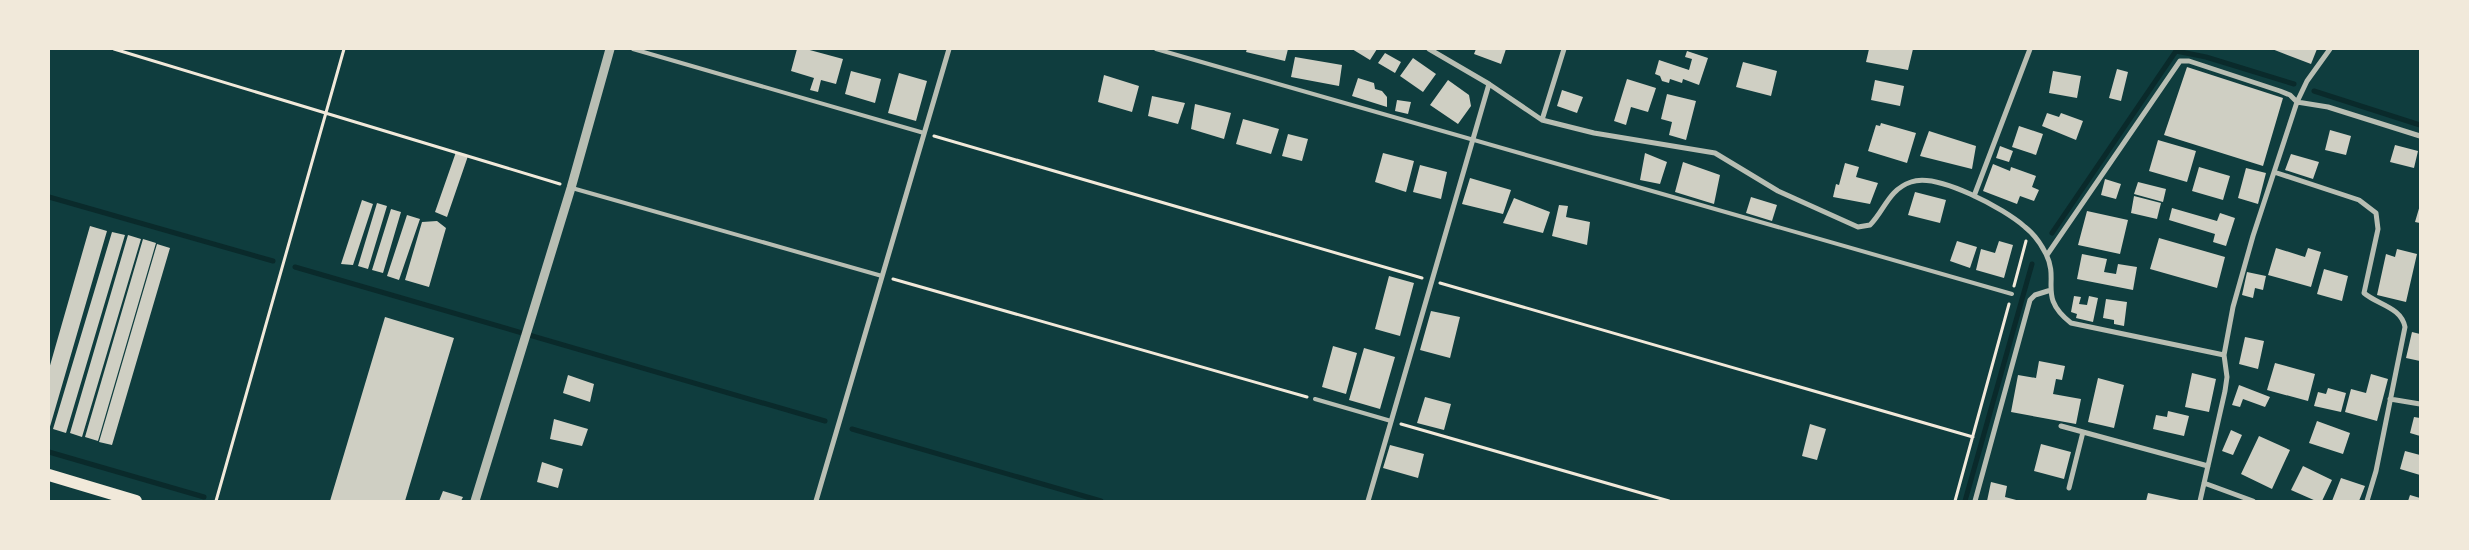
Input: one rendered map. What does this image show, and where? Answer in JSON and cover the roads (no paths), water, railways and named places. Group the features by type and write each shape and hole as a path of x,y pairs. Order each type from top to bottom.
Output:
{"main road":[{"path":"49,475 136,501"}],"street":[{"path":"476,501 571,188 610,49"},
{"path":"816,501 949,49"},
{"path":"1428,49 1490,84 1542,120 1594,133 1714,152 1778,191 1858,227 1870,225 1892,194 1914,180 1936,180 1974,196 2019,222 2030,231 2047,255 2053,302 2059,313 2076,325 2224,355"},
{"path":"1542,120 1564,49"},
{"path":"1974,196 2030,49"},
{"path":"2200,501 2227,384 2224,355 2242,272 2297,102 2307,81 2330,49"},
{"path":"2047,255 2180,61 2189,61 2280,91 2290,95 2297,102 2328,106 2420,136"},
{"path":"1368,501 1490,84"},
{"path":"2274,172 2359,200 2376,213 2378,229 2364,293 2398,313 2403,318 2405,327 2376,471 2367,501"},
{"path":"1975,501 2030,300 2035,295 2051,290"},
{"path":"2390,400 2420,404"},
{"path":"2061,426 2208,466"},
{"path":"2069,488 2083,432"},
{"path":"2204,483 2253,501"}],"lane":[{"path":"633,49 924,133"},
{"path":"1156,49 2012,294"},
{"path":"571,188 882,276"},
{"path":"1315,400 1391,421"}],"waterway":[{"path":"2052,233 2176,51 2206,57 2294,84"},
{"path":"2314,91 2420,125"},
{"path":"49,197 273,261"},
{"path":"1965,501 2032,264"},
{"path":"295,267 825,421"},
{"path":"852,429 1101,501"},
{"path":"49,452 204,497"}]}
